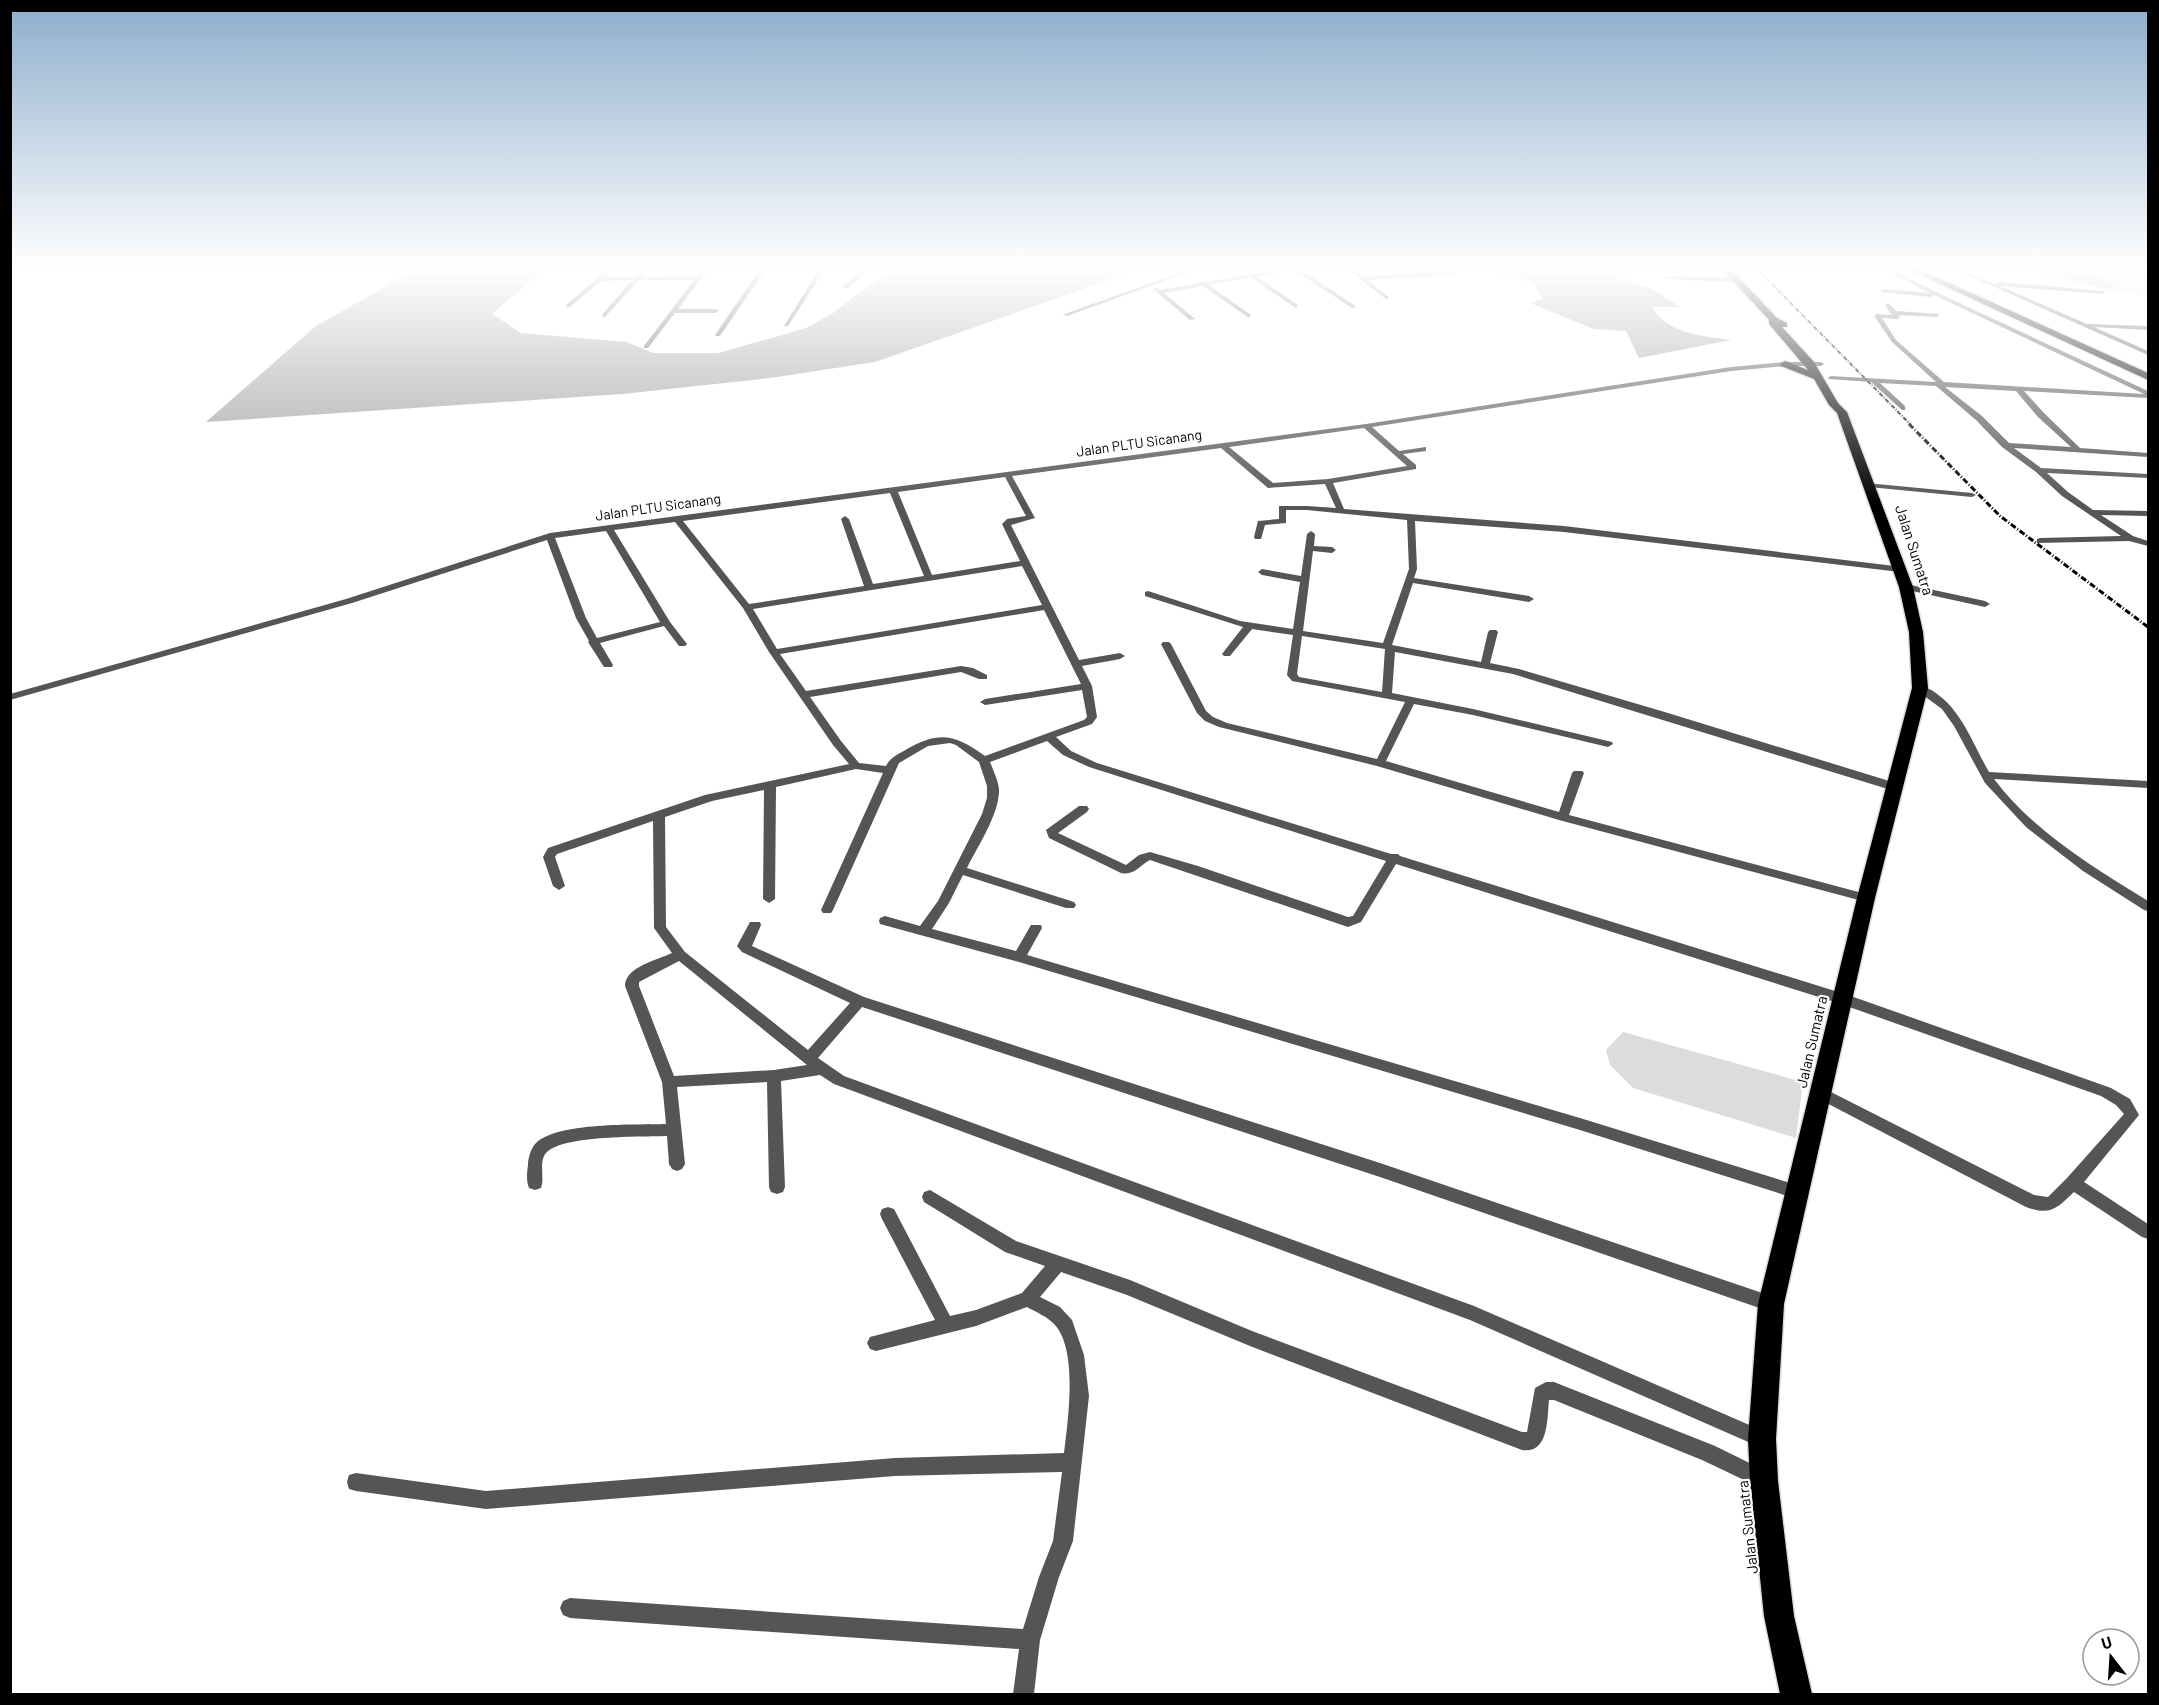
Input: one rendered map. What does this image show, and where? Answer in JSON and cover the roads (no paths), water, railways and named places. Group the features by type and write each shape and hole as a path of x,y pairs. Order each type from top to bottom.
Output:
{"highway":[{"name":"Jalan Sumatra","path":"1797,346 1831,378 1846,406 1842,412"},
{"path":"2081,346 2148,376"},
{"path":"2096,346 2148,369"},
{"name":"Jalan Sumatra","path":"1796,1695 1779,1616 1764,1481 1762,1439 1771,1304 1822,1094 1866,898 1920,688 1916,632 1903,578 1842,412 1834,405 1819,378 1813,361"},
{"path":"1785,364 1819,378"}],"street":[{"path":"1899,346 1979,418 2005,445 2091,512 2130,538 2148,544"},
{"path":"2045,346 2148,394"},
{"path":"2132,346 2146,352"},
{"name":"Jalan PLTU Sicanang","path":"10,697 257,628 463,567 550,536 1224,446 1731,369 1813,361"},
{"name":"Jalan PLTU Sicanang","path":"1731,369 1749,364 1813,361"},
{"path":"1831,378 2148,394"},
{"path":"1873,380 1902,408"},
{"path":"2018,389 2041,415 2078,450"},
{"path":"1224,446 1271,486 1328,481 1413,467 1366,426"},
{"path":"2005,445 2148,455"},
{"path":"1398,453 1423,450"},
{"path":"2039,470 2148,476"},
{"path":"984,760 1091,720 1088,686 1006,524 1010,521 1029,519 1031,514 1007,474"},
{"path":"1328,481 1341,511"},
{"path":"1869,485 1972,495"},
{"path":"893,489 929,578"},
{"path":"1258,537 1261,523 1282,521 1282,508 1564,529 1903,578 1985,604"},
{"path":"2091,512 2148,513"},
{"path":"676,518 747,607 804,695 856,766"},
{"path":"845,519 868,587"},
{"path":"1387,695 1389,647 1414,559 1411,519"},
{"path":"608,527 682,644"},
{"path":"1311,534 1293,677 1473,712 1608,744"},
{"path":"550,536 581,618 608,665"},
{"path":"2040,541 2130,538"},
{"path":"1308,548 1332,550"},
{"path":"747,607 1024,563"},
{"path":"1262,572 1305,579"},
{"path":"1409,580 1529,599"},
{"path":"1148,594 1230,622 1297,631 1515,671 1664,714 1895,787"},
{"path":"774,651 1047,607"},
{"path":"593,642 666,622"},
{"path":"1227,654 1250,625"},
{"path":"1485,665 1493,632"},
{"path":"1166,644 1202,713 1222,725 1380,763 1563,817 1866,898"},
{"path":"1076,664 1120,656"},
{"path":"804,695 961,669 983,677"},
{"path":"985,702 1088,686"},
{"path":"1920,688 1948,709 1985,775 2013,808 2050,843 2148,907"},
{"path":"1380,763 1411,700"},
{"path":"1047,736 1067,753 1093,765 1844,999 2120,1099 2129,1107 2132,1115 2073,1183 2050,1204 2036,1203 1822,1094"},
{"path":"827,910 894,761 909,751 938,740 960,743 984,760 993,786 993,798 988,814 961,870 943,903 924,930"},
{"path":"559,886 549,857 552,851 709,798 856,766 890,770"},
{"path":"1563,817 1578,773"},
{"path":"1985,775 2148,784"},
{"path":"768,899 770,784"},
{"path":"1083,809 1052,830 1053,835 1125,870 1131,869 1143,857 1150,856 1194,868 1348,922 1357,919 1394,857"},
{"path":"659,816 660,928 680,955 822,1069 868,1092 1474,1314 1762,1439"},
{"path":"961,870 1070,905"},
{"path":"885,921 1019,957 1797,1192"},
{"path":"755,925 744,946 747,949 859,1001 1380,1170 1771,1304"},
{"path":"1019,957 1035,928"},
{"path":"677,1164 669,1082 632,986 632,980 637,975 680,955"},
{"path":"809,1058 859,1001"},
{"path":"669,1082 774,1076 822,1069"},
{"path":"774,1076 777,1187"},
{"path":"536,1183 536,1158 541,1148 554,1140 571,1136 674,1130"},
{"path":"2073,1183 2148,1232"},
{"path":"930,1197 1011,1247 1130,1288 1250,1338 1522,1441 1529,1442 1536,1438 1541,1394 1554,1391 1708,1453 1764,1481"},
{"path":"888,1214 946,1325"},
{"path":"876,1343 976,1318 1028,1299 1059,1262"},
{"path":"1024,1695 1030,1641 1049,1577 1063,1540 1080,1396 1078,1372 1066,1326 1058,1316 1028,1299"},
{"path":"356,1482 486,1500 895,1467 1073,1462"},
{"path":"570,1608 1030,1641"}],"railway":[{"path":"1833,346 1911,425"},
{"path":"1909,424 2000,516 2148,627"}]}
